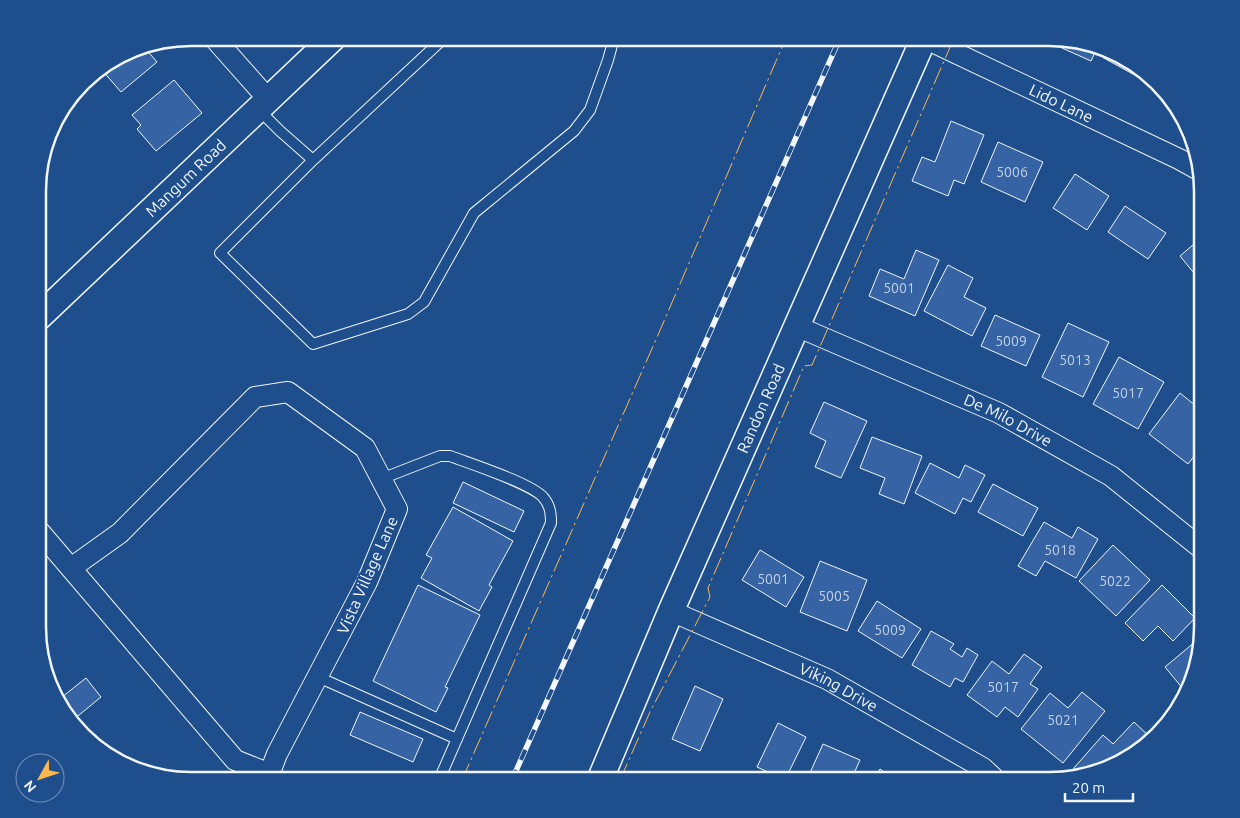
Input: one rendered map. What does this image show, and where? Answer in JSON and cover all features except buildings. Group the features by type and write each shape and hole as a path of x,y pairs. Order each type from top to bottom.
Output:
{"street":[{"path":"220,46 263,104"},
{"name":"Mangum Road","path":"46,310 325,46"},
{"name":"Randon Road","path":"604,772 671,611 920,46"},
{"name":"Lido Lane","path":"941,46 1191,166"},
{"name":"De Milo Drive","path":"796,326 999,414 1111,476 1193,542"},
{"name":"Vista Village Lane","path":"71,568 120,533 255,397 288,392 364,448 397,509 367,582 277,754 271,772"},
{"name":"Vista Village Lane","path":"46,539 235,760 259,772"},
{"name":"Viking Drive","path":"671,611 827,679 986,771"}],"lane":[{"path":"435,46 313,160 220,253 313,344 408,314 424,302 474,213 574,131 590,110 612,46"},
{"path":"263,104 313,160"},
{"path":"381,479 440,456 450,456 530,488 544,497 551,510 551,523 443,772"},
{"path":"318,677 457,739"}],"railway":[{"path":"516,772 836,46"}],"power":[{"path":"466,772 658,335 783,46"},
{"path":"624,772 650,712 710,597 708,588 804,366 812,365 951,46"}]}
